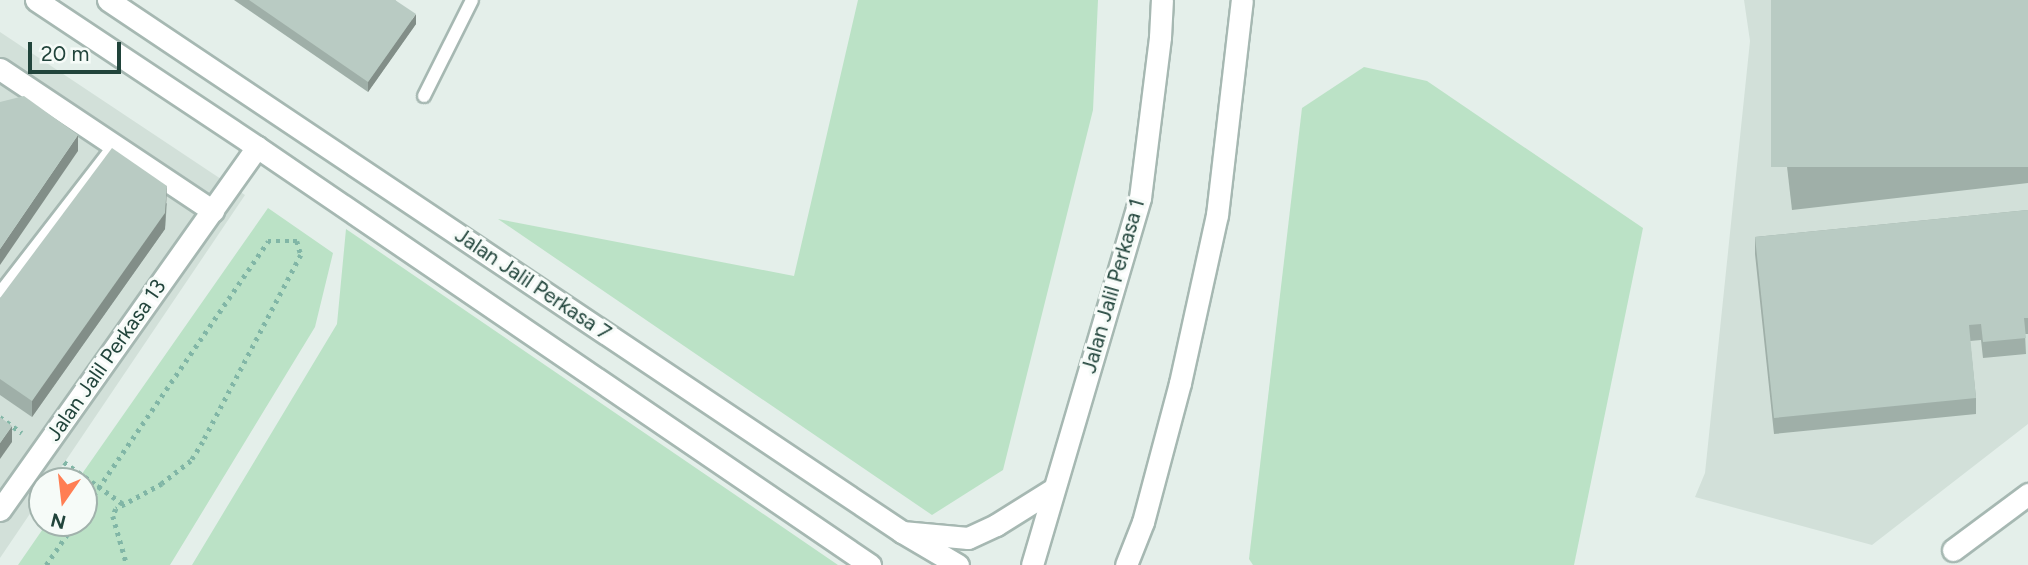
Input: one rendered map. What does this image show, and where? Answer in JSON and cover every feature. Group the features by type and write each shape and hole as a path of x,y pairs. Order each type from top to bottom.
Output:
{"street":[{"name":"Jalan Jalil Perkasa 7","path":"36,0 257,147 870,565"},
{"name":"Jalan Jalil Perkasa 7","path":"108,0 902,532 958,565"},
{"name":"Jalan Jalil Perkasa 1","path":"1032,565 1140,198 1162,0"},
{"path":"1126,565 1143,522 1180,383 1217,215 1242,0"},
{"path":"0,69 213,211"},
{"name":"Jalan Jalil Perkasa 13","path":"0,510 257,147"},
{"path":"902,532 968,538 996,525 1052,490"},
{"path":"1953,550 2028,494"},
{"path":"1138,565 1143,522"}],"lane":[{"path":"424,96 472,0"},
{"path":"0,293 114,146"}],"path":[{"path":"99,487 268,241 296,241 301,255 191,461 162,484 123,504 113,516 127,565"},
{"path":"44,448 123,504"},
{"path":"46,565 65,537"}],"shaded area":[{"path":"1744,0 2028,0 2028,424 1872,545 1695,497 1705,473 1750,41"},
{"path":"0,32 245,195 61,467 28,467 28,517 0,558"}],"green space":[{"path":"858,0 1098,0 1093,110 1003,470 932,515 498,219 794,276"},
{"path":"1364,67 1427,81 1643,228 1574,565 1253,565 1249,559 1302,108"},
{"path":"268,208 333,253 315,327 170,565 18,565 37,537 98,537 98,467 87,467"},
{"path":"346,229 838,565 192,565 337,324"}],"building":[{"path":"249,0 395,0 416,14 368,82"},
{"path":"1771,0 2028,0 2028,167 1771,167"},
{"path":"24,96 78,135 0,249 0,102"},
{"path":"112,148 167,186 165,213 32,401 0,379 0,298"},
{"path":"2028,210 2028,318 2024,318 2026,338 1983,342 1981,324 1969,325 1976,398 1774,418 1755,237"},
{"path":"0,417 12,426 0,443"}]}
